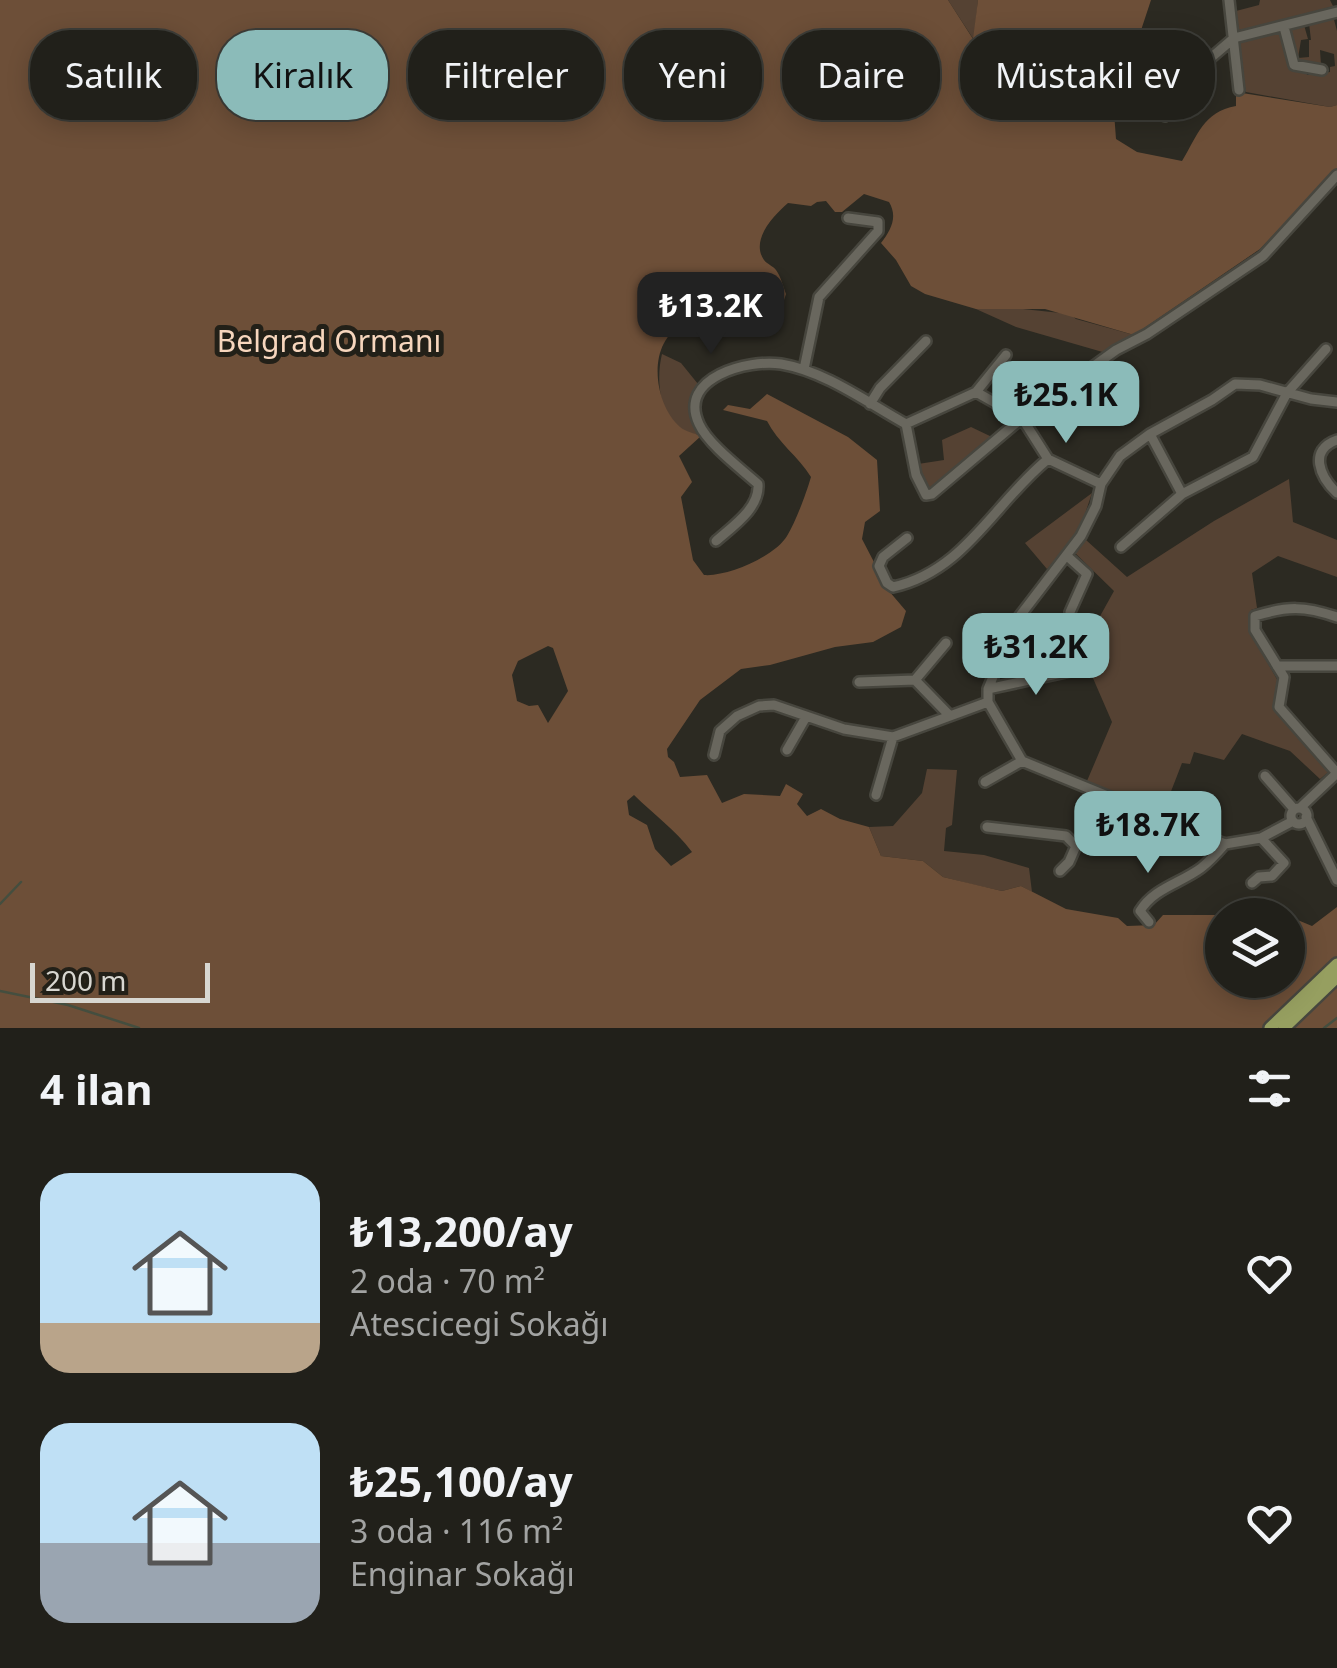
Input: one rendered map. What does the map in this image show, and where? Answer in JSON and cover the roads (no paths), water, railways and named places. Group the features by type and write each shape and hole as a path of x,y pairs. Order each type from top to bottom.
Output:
{"main road":[{"path":"1270,1028 1337,964"},
{"path":"1284,1028 1337,977"}],"street":[{"path":"1228,0 1238,90"},
{"path":"1215,54 1234,38 1337,12"},
{"path":"1284,27 1294,64 1322,70"},
{"path":"716,541 742,519 759,494 758,484 716,447 699,425 696,405 700,388 708,380 754,364 778,363 804,369 906,424 916,475 926,495 932,494 1022,418 1116,350 1262,256 1337,175"},
{"path":"804,369 819,298 878,231 878,222 848,218"},
{"path":"870,404 880,388 926,341"},
{"path":"1121,547 1182,494 1254,457 1287,393 1326,349"},
{"path":"906,424 976,392 1006,355"},
{"path":"1337,402 1260,385 1234,384 1120,456 1101,484 1082,536 1016,621 988,688 988,702 1022,761 1225,844 1261,838 1299,815 1337,773 1279,707 1284,677 1255,630 1255,616 1286,606 1337,617"},
{"path":"976,392 1022,418 1048,459 1101,484"},
{"path":"1150,434 1182,494"},
{"path":"1337,440 1322,448 1318,460 1322,478 1337,493"},
{"path":"907,538 883,557 880,566 887,583 894,587 922,580 949,562 1048,459"},
{"path":"1067,556 1088,574 1070,612"},
{"path":"915,680 946,643"},
{"path":"1278,666 1337,666"},
{"path":"988,688 1080,670"},
{"path":"859,682 915,680 949,715"},
{"path":"714,755 720,732 737,716 759,706 790,708 844,728 893,737 988,702"},
{"path":"787,750 806,717"},
{"path":"876,795 893,737"},
{"path":"985,782 1022,761"},
{"path":"1265,776 1312,832 1337,880"},
{"path":"1060,872 1076,846 1110,836 1142,810"},
{"path":"987,827 1066,836 1076,846"},
{"path":"1252,883 1258,876 1272,876 1284,863 1261,838"},
{"path":"1149,922 1140,911 1145,902 1200,869 1225,844"}],"waterway":[{"path":"0,904 21,882"},
{"path":"0,991 68,1005 139,1028"},
{"path":"1324,1028 1337,1018"}],"park label":[{"name":"Belgrad Ormanı","path":"329,342"}]}
